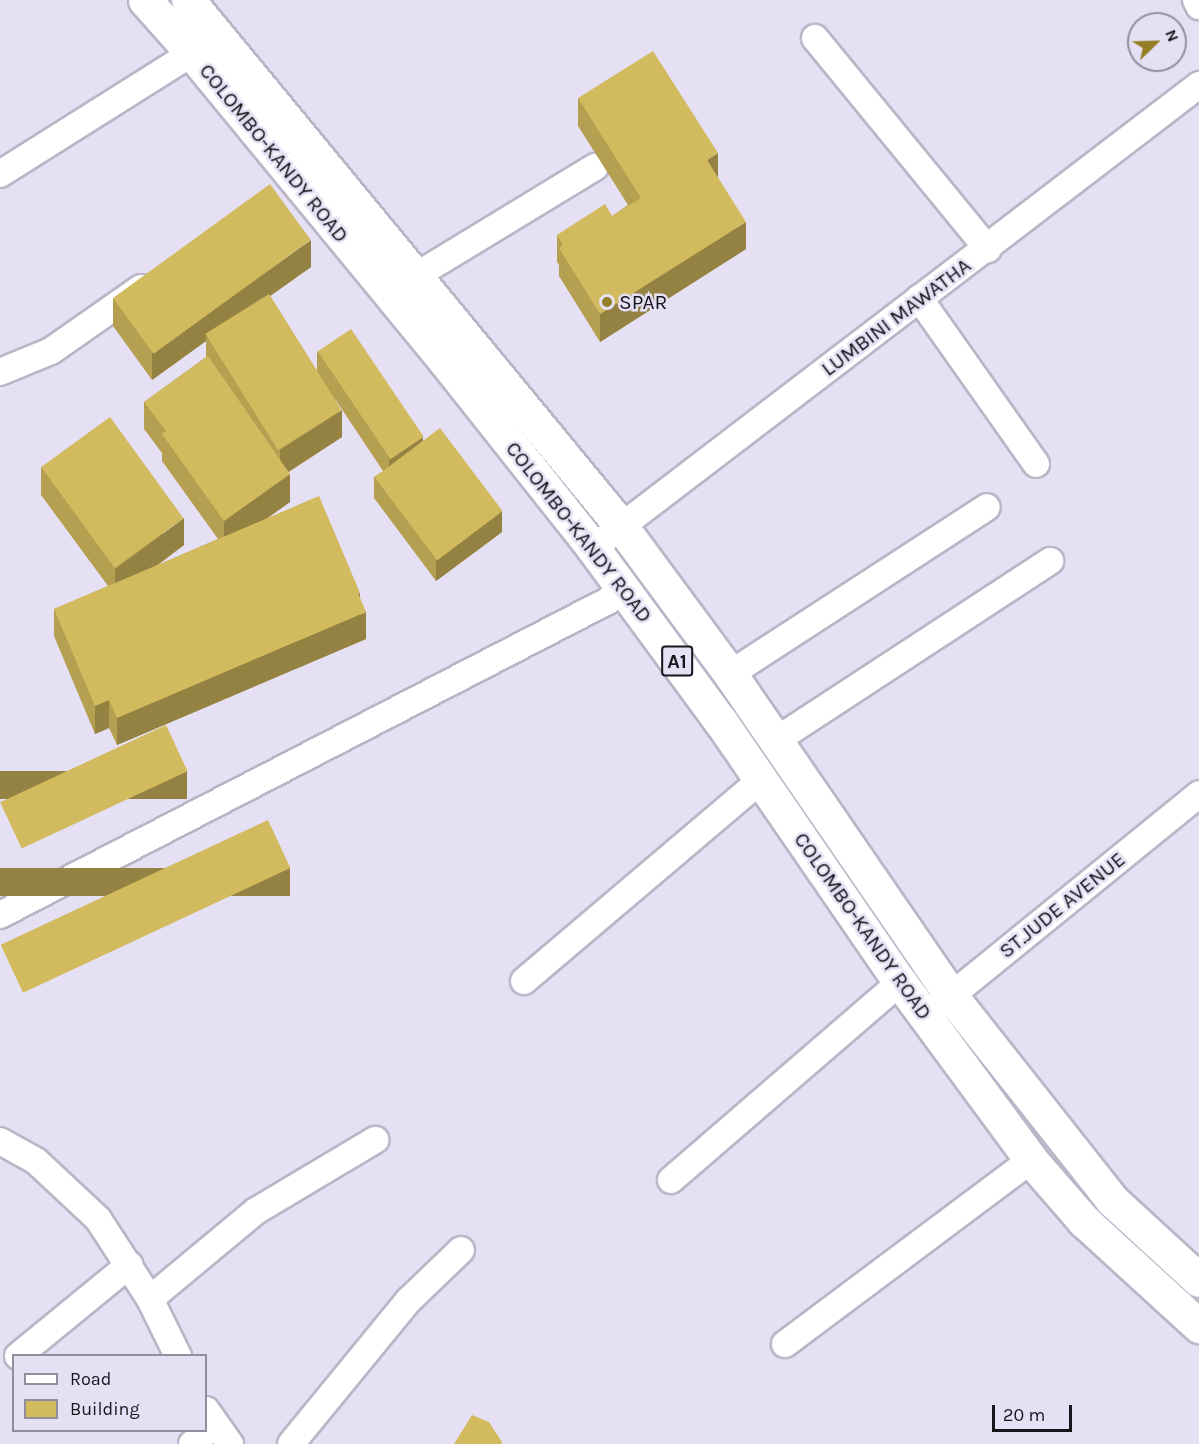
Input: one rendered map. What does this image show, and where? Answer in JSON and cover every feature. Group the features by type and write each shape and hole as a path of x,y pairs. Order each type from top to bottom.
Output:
{"highway":[{"name":"COLOMBO-KANDY ROAD","path":"188,0 621,526 730,674 951,996 1112,1200 1199,1280"},
{"name":"COLOMBO-KANDY ROAD","path":"152,2 192,53 282,180 592,548 761,780 900,982 1031,1160 1084,1221 1199,1326"}],"street":[{"path":"1197,0 1199,6"},
{"path":"815,38 988,249"},
{"path":"0,174 192,53"},
{"name":"LUMBINI MAWATHA","path":"592,548 919,298 988,249 1199,85"},
{"path":"414,277 595,167"},
{"path":"0,372 51,351 164,272"},
{"path":"919,298 1036,464"},
{"path":"730,674 987,507"},
{"path":"775,741 1050,561"},
{"path":"0,915 625,592"},
{"path":"524,981 761,780"},
{"name":"ST.JUDE AVENUE","path":"926,1016 1199,794"},
{"path":"671,1180 900,982"},
{"path":"150,1299 256,1211 375,1140"},
{"path":"0,1141 36,1161 98,1219 150,1299 177,1354"},
{"path":"785,1344 1031,1160"},
{"path":"291,1444 409,1300 460,1250"},
{"path":"20,1354 129,1265"},
{"path":"0,1371 12,1361"},
{"path":"192,1444 217,1426"}],"building":[{"path":"653,51 718,153 707,160 746,222 600,314 559,248 563,245 557,235 605,204 612,216 641,198 578,98"},
{"path":"270,184 311,240 154,354 113,298"},
{"path":"269,294 342,410 278,450 205,334"},
{"path":"351,329 424,437 391,459 318,351"},
{"path":"208,356 290,474 224,521 162,434 166,431 144,402"},
{"path":"110,417 183,518 115,568 41,467"},
{"path":"440,428 503,511 437,560 375,477"},
{"path":"319,496 366,612 117,718 109,700 95,706 54,609"},
{"path":"166,725 188,771 22,849 0,802"},
{"path":"268,820 290,868 23,993 1,945"},
{"path":"472,1415 489,1422 502,1442 501,1444 454,1444"}],"place":[{"name":"SPAR","path":"607,302"}]}
